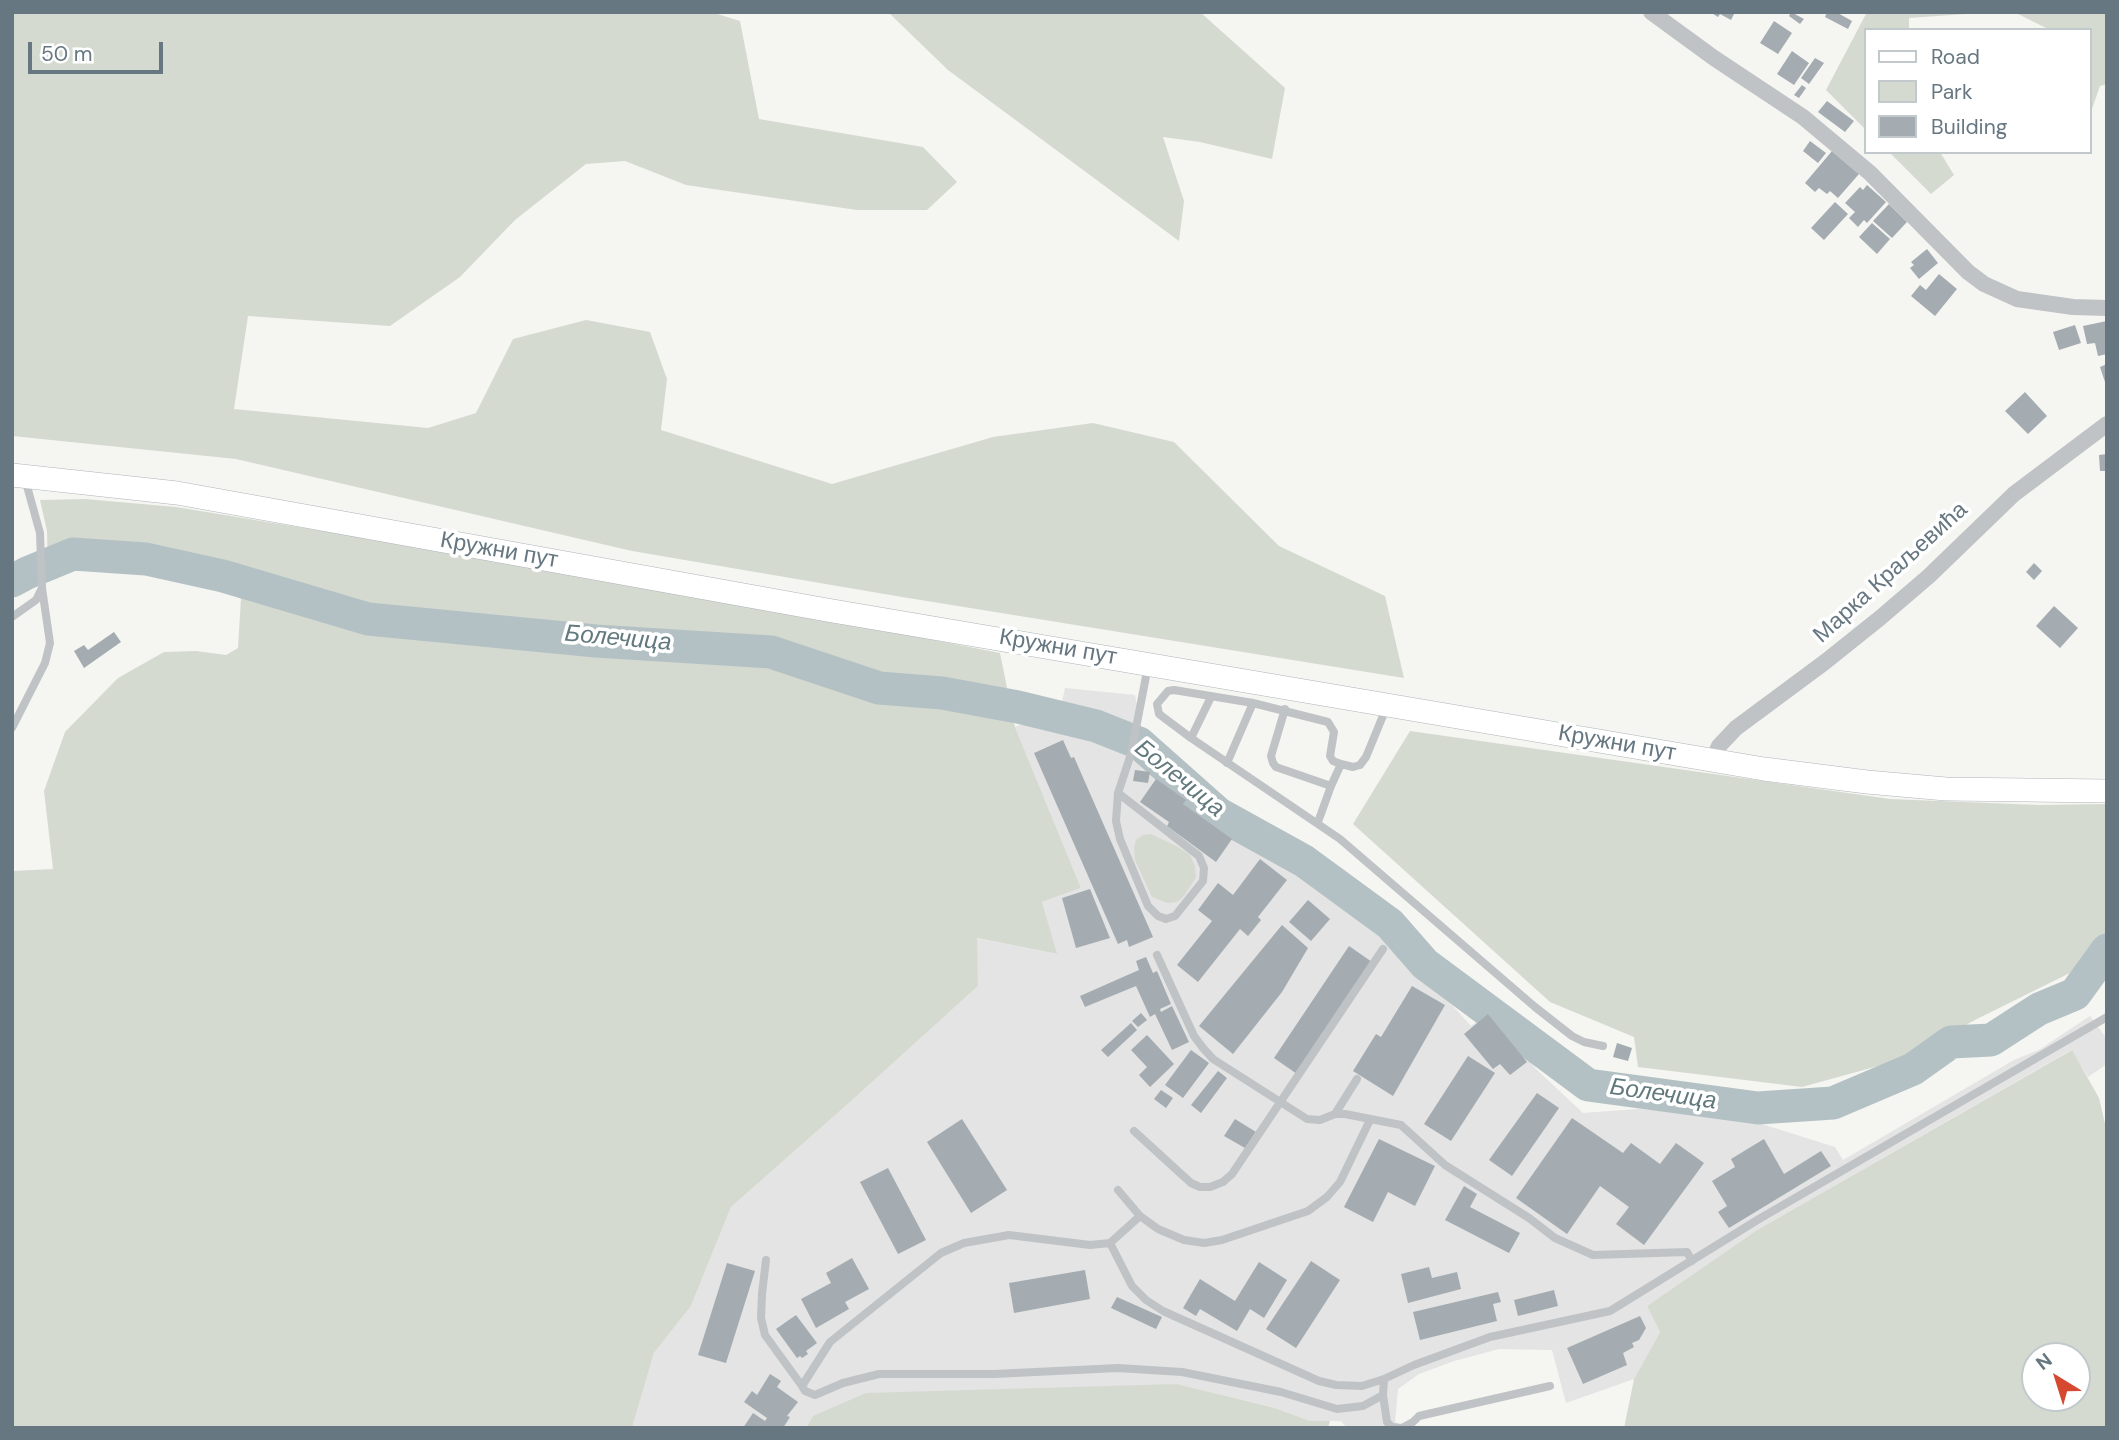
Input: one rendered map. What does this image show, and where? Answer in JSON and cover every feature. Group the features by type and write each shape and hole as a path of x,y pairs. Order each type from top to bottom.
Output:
{"main road":[{"name":"Кружни пут","path":"18,476 177,494 827,610 1764,769 1907,786 1988,791 2107,791"}],"street":[{"path":"1651,12 1803,117 1870,173 1968,272 1984,284 2017,299 2073,307 2107,308"},
{"name":"Марка Краљевића","path":"1713,760 1719,746 1736,728 1872,624 1929,576 2014,494 2107,424"}],"lane":[{"path":"12,728 45,663 50,643 42,588 40,533 18,476"},
{"path":"12,617 36,600 42,588"},
{"path":"1118,793 1199,856 1205,868 1203,881 1175,916 1166,919 1158,916 1148,906 1120,839 1116,821 1118,793 1131,754 1149,663"},
{"path":"1387,705 1366,757 1360,765 1353,767 1333,761 1330,756 1335,732 1328,722 1284,709 1168,691 1157,704 1159,713 1191,738 1318,822 1363,858 1535,1007 1573,1036 1584,1042 1603,1046"},
{"path":"1191,738 1211,697"},
{"path":"1227,763 1253,703"},
{"path":"1284,709 1271,756 1273,763 1276,767 1331,786"},
{"path":"1318,822 1341,764"},
{"path":"1134,1131 1191,1183 1210,1187 1223,1182 1232,1174 1383,949"},
{"path":"1157,955 1194,1036 1213,1059 1307,1119 1320,1120 1335,1114 1345,1114 1401,1125 1445,1165 1529,1218 1555,1238 1593,1255 1687,1252 1692,1261"},
{"path":"1111,1243 1132,1286 1146,1300 1163,1311 1319,1381 1362,1387 1490,1337 1610,1311 1759,1219 2107,1017"},
{"path":"1335,1114 1357,1079"},
{"path":"1118,1190 1140,1216 1158,1229 1184,1240 1204,1243 1222,1240 1308,1210 1327,1196 1340,1182 1370,1120"},
{"path":"803,1386 830,1342 941,1253 964,1243 1009,1235 1090,1245 1111,1243 1140,1216"},
{"path":"766,1260 761,1306 765,1335 805,1391 815,1395 843,1383 879,1374 994,1374 1118,1368 1182,1372 1281,1392 1337,1409 1363,1406 1383,1395"},
{"path":"1384,1379 1383,1395 1387,1422 1392,1428 1402,1428 1419,1416 1550,1386"}],"shaded area":[{"path":"1065,688 1135,695 1138,740 1253,836 1395,942 1471,1026 1489,1012 1536,1069 1583,1113 1638,1109 1733,1115 1835,1147 1843,1160 2014,1060 2039,1050 2090,1016 2107,1039 2107,1064 2088,1077 2071,1050 1757,1230 1647,1306 1660,1332 1634,1379 1566,1403 1552,1350 1499,1349 1419,1374 1398,1389 1395,1422 1406,1428 1347,1428 1341,1421 1310,1421 1275,1408 1177,1384 813,1416 806,1428 632,1428 654,1353 691,1306 731,1207 978,986 976,938 1056,954 1042,902 1081,888 1015,727 1061,707"}],"green space":[{"path":"12,12 711,12 740,21 759,119 923,147 957,182 927,210 857,210 686,185 625,161 586,164 515,220 460,277 390,326 248,316 234,409 428,428 476,413 513,339 586,320 650,332 667,379 661,430 832,484 993,437 1093,423 1174,442 1279,546 1385,596 1404,678 632,551 236,459 12,436"},
{"path":"888,12 1200,12 1285,88 1272,159 1200,142 1163,137 1184,201 1179,241 948,70"},
{"path":"1867,12 1994,12 1909,18 1909,28 1864,28 1864,128 1826,90"},
{"path":"2014,12 2107,12 2107,84 2100,86 2092,109 2091,28 2046,28"},
{"path":"1891,154 1941,154 1954,175 1931,194"},
{"path":"85,499 176,507 669,588 1000,653 1015,727 1081,888 1042,902 1057,954 977,938 978,986 731,1207 691,1306 654,1353 632,1428 12,1428 12,871 53,869 44,791 65,732 118,678 164,652 196,651 226,655 238,648 241,598 191,576 71,562 48,576 47,531 40,500"},
{"path":"1410,731 1890,799 2039,805 2107,804 2107,939 2088,964 1900,1060 1802,1087 1638,1067 1634,1037 1550,1002 1353,824"},
{"path":"1151,834 1190,855 1195,866 1196,877 1177,902 1167,903 1152,897 1135,860 1136,840"},
{"path":"2072,1050 2099,1098 2107,1132 2107,1428 1624,1428 1634,1379 1660,1332 1647,1306 1757,1230"},
{"path":"1177,1384 1275,1408 1310,1421 1330,1421 1328,1428 806,1428 813,1416 866,1393"}],"building":[{"path":"1710,12 1735,12 1731,20"},
{"path":"1791,12 1804,19 1800,24 1789,16"},
{"path":"1827,12 1836,12 1852,21 1848,29 1825,17"},
{"path":"1774,21 1792,33 1778,54 1760,43"},
{"path":"1792,51 1809,63 1794,85 1777,74"},
{"path":"1815,58 1824,63 1809,84 1801,78"},
{"path":"1802,85 1806,88 1799,98 1794,95"},
{"path":"1827,101 1854,121 1845,132 1818,112"},
{"path":"1810,141 1826,153 1818,163 1803,151"},
{"path":"1832,151 1859,174 1838,198 1830,191 1827,194 1819,188 1815,192 1805,183"},
{"path":"1867,185 1886,202 1867,223 1864,220 1858,227 1849,218 1855,212 1845,203 1860,187 1863,190"},
{"path":"1835,202 1848,214 1824,240 1811,228"},
{"path":"1889,204 1907,222 1892,238 1873,221"},
{"path":"1872,223 1890,239 1877,254 1859,237"},
{"path":"1927,249 1938,263 1919,279 1910,268 1914,265 1911,262"},
{"path":"1939,274 1957,289 1935,316 1911,296 1920,285 1926,290"},
{"path":"2107,321 2107,354 2098,356 2095,343 2087,344 2083,326"},
{"path":"2075,325 2081,343 2059,350 2053,332"},
{"path":"2107,364 2107,385 2106,385 2100,367"},
{"path":"2025,392 2047,416 2028,434 2005,411"},
{"path":"2107,454 2107,471 2100,471 2099,455"},
{"path":"2034,563 2042,571 2034,580 2026,572"},
{"path":"2054,606 2078,628 2060,648 2036,626"},
{"path":"114,632 121,642 84,668 74,651 84,645 88,650"},
{"path":"1063,740 1071,758 1074,757 1153,937 1129,947 1127,940 1118,944 1034,753"},
{"path":"1135,770 1150,772 1148,783 1133,781"},
{"path":"1156,779 1186,800 1183,804 1232,839 1216,862 1167,826 1169,822 1140,802"},
{"path":"1260,859 1287,880 1258,917 1261,920 1248,936 1240,929 1198,982 1177,965 1212,921 1198,910 1218,883 1233,895"},
{"path":"1090,889 1110,938 1076,948 1062,898"},
{"path":"1308,900 1330,919 1311,941 1289,922"},
{"path":"1282,925 1308,948 1282,992 1233,1054 1199,1026"},
{"path":"1349,946 1372,962 1297,1074 1274,1058"},
{"path":"1146,957 1153,973 1157,971 1171,1004 1160,1009 1161,1012 1172,1006 1189,1042 1172,1050 1155,1014 1150,1017 1136,986 1085,1007 1080,996 1139,970 1136,961"},
{"path":"1412,986 1445,1005 1393,1096 1353,1071 1376,1034 1381,1037"},
{"path":"1141,1013 1147,1020 1138,1027 1132,1021"},
{"path":"1488,1014 1527,1062 1510,1075 1500,1064 1493,1069 1464,1034"},
{"path":"1131,1023 1137,1030 1108,1057 1101,1050"},
{"path":"1147,1035 1174,1064 1150,1087 1139,1075 1147,1067 1131,1050"},
{"path":"1617,1043 1632,1048 1628,1061 1613,1057"},
{"path":"1191,1050 1209,1063 1183,1098 1165,1085"},
{"path":"1468,1056 1495,1073 1451,1141 1424,1124"},
{"path":"1218,1071 1227,1078 1201,1113 1191,1105"},
{"path":"1161,1090 1173,1098 1166,1108 1154,1099"},
{"path":"1537,1093 1559,1108 1512,1176 1489,1160"},
{"path":"1572,1118 1623,1153 1631,1143 1660,1164 1676,1143 1704,1163 1644,1245 1616,1224 1629,1207 1600,1186 1567,1234 1516,1198"},
{"path":"962,1119 1007,1190 971,1213 927,1142"},
{"path":"1235,1119 1256,1132 1245,1148 1224,1136"},
{"path":"1379,1139 1435,1166 1415,1206 1388,1192 1373,1222 1344,1207"},
{"path":"1764,1139 1784,1174 1821,1151 1831,1166 1729,1228 1718,1212 1727,1206 1712,1181 1735,1167 1731,1159"},
{"path":"888,1168 926,1240 898,1254 860,1182"},
{"path":"1464,1186 1477,1194 1470,1207 1520,1233 1509,1253 1445,1220"},
{"path":"852,1258 869,1289 845,1302 849,1309 816,1328 801,1299 831,1283 826,1273"},
{"path":"1311,1261 1340,1280 1296,1348 1266,1329"},
{"path":"1259,1262 1287,1280 1264,1318 1250,1309 1237,1331 1200,1309 1196,1316 1183,1308 1200,1279 1235,1301"},
{"path":"727,1263 755,1271 726,1363 698,1355"},
{"path":"1429,1267 1432,1278 1457,1272 1461,1289 1408,1303 1401,1274"},
{"path":"1085,1270 1090,1299 1014,1313 1009,1283"},
{"path":"1554,1290 1558,1306 1518,1316 1514,1300"},
{"path":"1498,1292 1501,1302 1493,1304 1497,1321 1420,1340 1413,1312"},
{"path":"1117,1297 1162,1317 1156,1329 1111,1308"},
{"path":"796,1315 817,1343 806,1351 808,1354 802,1358 797,1358 776,1329"},
{"path":"1640,1316 1646,1328 1639,1340 1632,1343 1634,1347 1623,1353 1627,1365 1583,1384 1567,1348"},
{"path":"770,1374 781,1381 777,1387 798,1402 787,1416 790,1417 783,1428 743,1428 753,1413 765,1421 767,1418 744,1402 752,1391 757,1395"}],"waterway":[{"name":"Болечица","path":"12,581 73,554 146,559 223,576 368,619 596,641 771,652 879,688 942,693 1018,707 1096,726 1139,743 1219,814 1304,861 1390,924 1425,964 1588,1085 1758,1108 1833,1103 1913,1069 1951,1042 1991,1040 2039,1009 2075,994 2107,950"}]}
